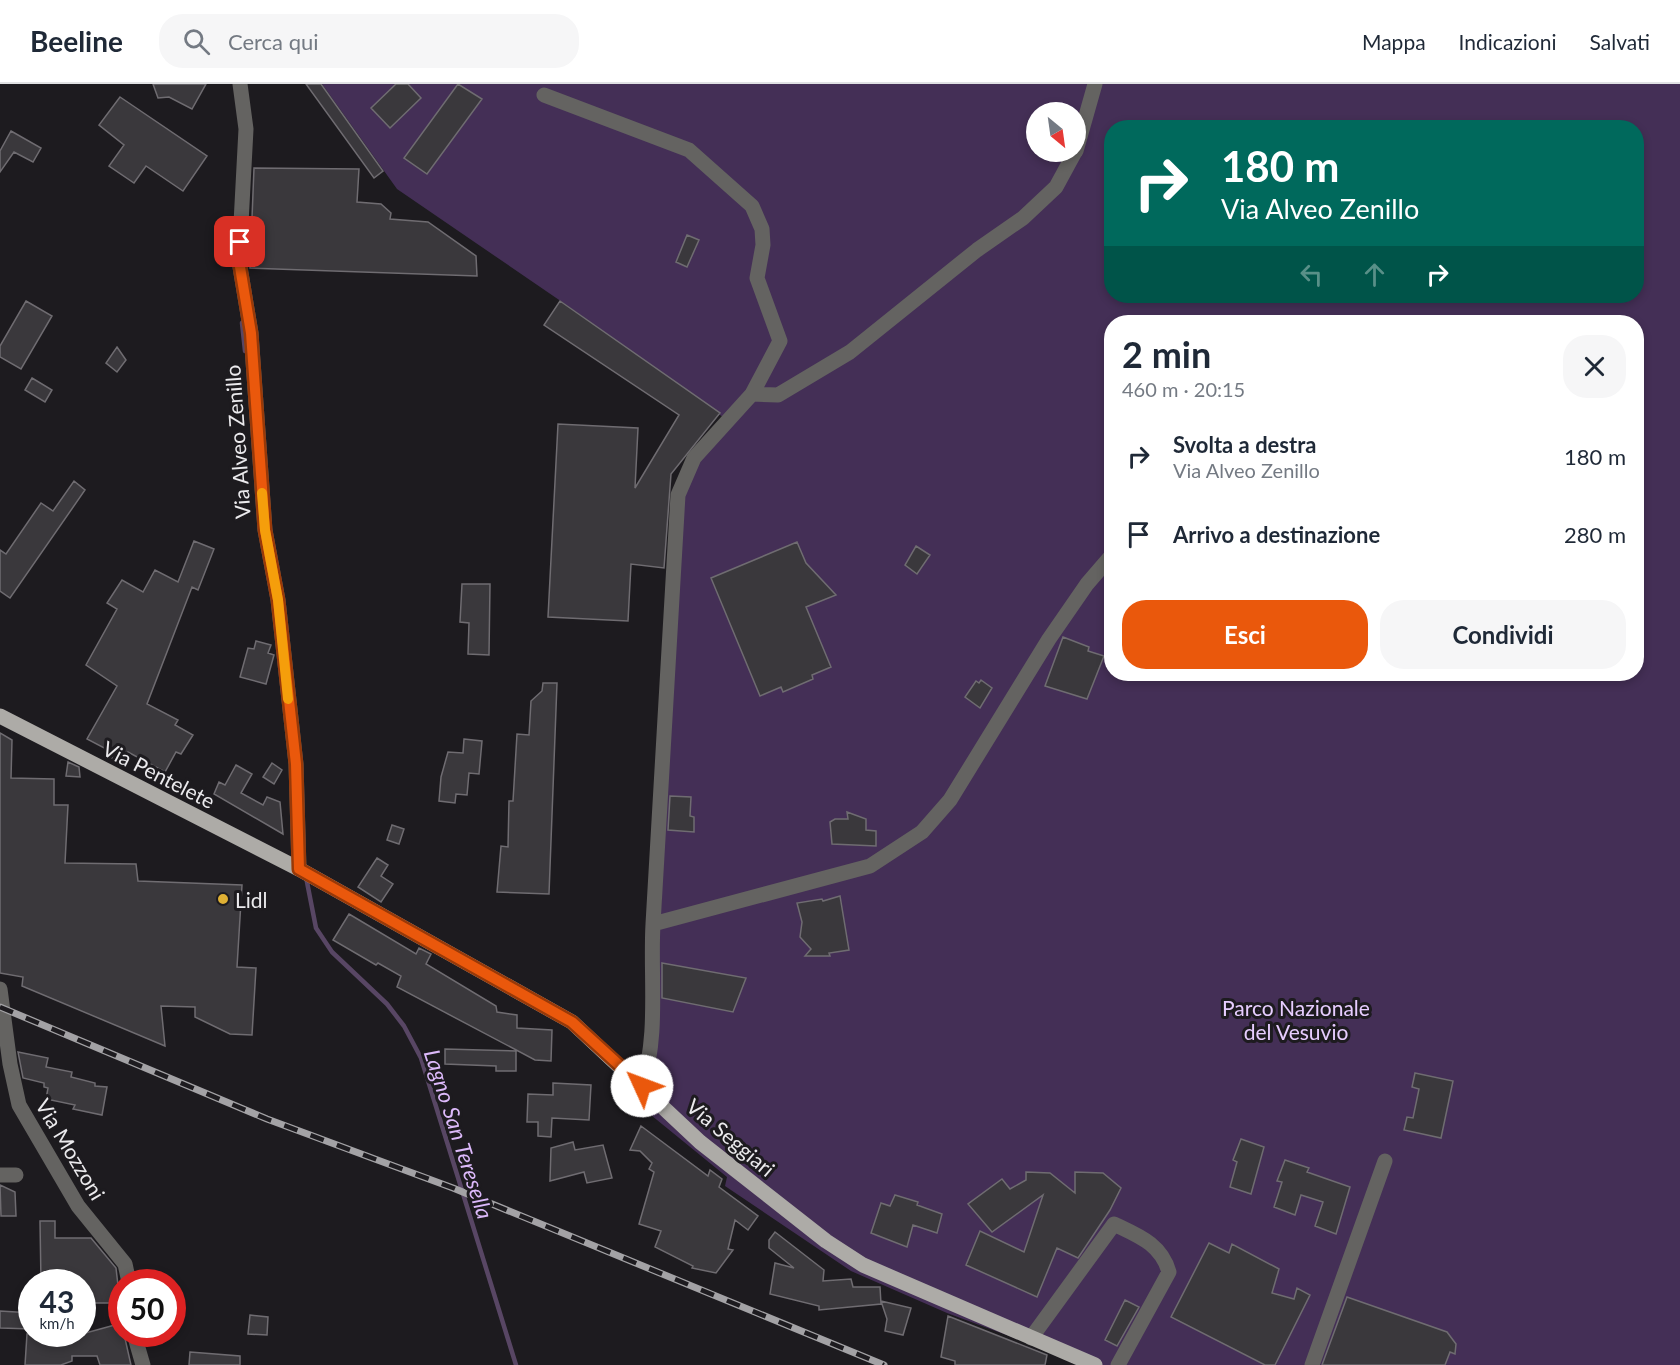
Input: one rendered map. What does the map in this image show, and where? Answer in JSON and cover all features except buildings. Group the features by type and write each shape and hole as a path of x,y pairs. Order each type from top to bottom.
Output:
{"main road":[{"name":"Via Pentelete","path":"0,716 299,869"},
{"name":"Via Seggiari","path":"299,869 572,1022 700,1142 826,1241 863,1265 1095,1365"}],"street":[{"name":"Via Alveo Zenillo","path":"240,84 246,129 239,261 251,333 265,530 278,600 296,764 299,869"},
{"path":"1086,114 1095,84"},
{"path":"544,94 689,150 752,206 762,230 763,245 757,278 780,341 752,394 694,458 678,495 653,924 651,976 653,1021 649,1065 642,1086"},
{"path":"752,394 778,395 850,352 977,250 1023,218 1056,187 1069,162"},
{"path":"653,924 870,866 922,832 950,800 1049,639 1087,584 1104,564"},
{"name":"Via Mozzoni","path":"0,989 10,1064 19,1106 78,1206 125,1264 126,1269"},
{"path":"1312,1365 1385,1161"},
{"path":"0,1175 16,1174"},
{"path":"1031,1338 1114,1224 1143,1238 1164,1255 1169,1272 1118,1365"},
{"path":"138,1347 143,1365"}],"green space":[{"name":"Parco Nazionale del Vesuvio","path":"322,84 1680,84 1680,1365 1078,1365 1050,1351 947,1313 851,1271 725,1186 727,1177 646,1111 655,1043 680,476 727,420 565,304 397,189"}],"waterway":[{"name":"Lagno San Teresella","path":"242,323 245,351"},
{"name":"Lagno San Teresella","path":"306,877 316,928 332,952 387,1004 404,1026 421,1058 516,1365"}],"railway":[{"path":"0,1007 267,1119 453,1188 884,1365"}],"slow traffic":[{"path":"262,493 265,530 278,600 288,699"}],"place":[{"name":"Lidl","path":"223,899"}],"route":[{"path":"240,242 239,261 251,333 265,530 278,600 296,764 299,869 572,1022 642,1086"}]}
